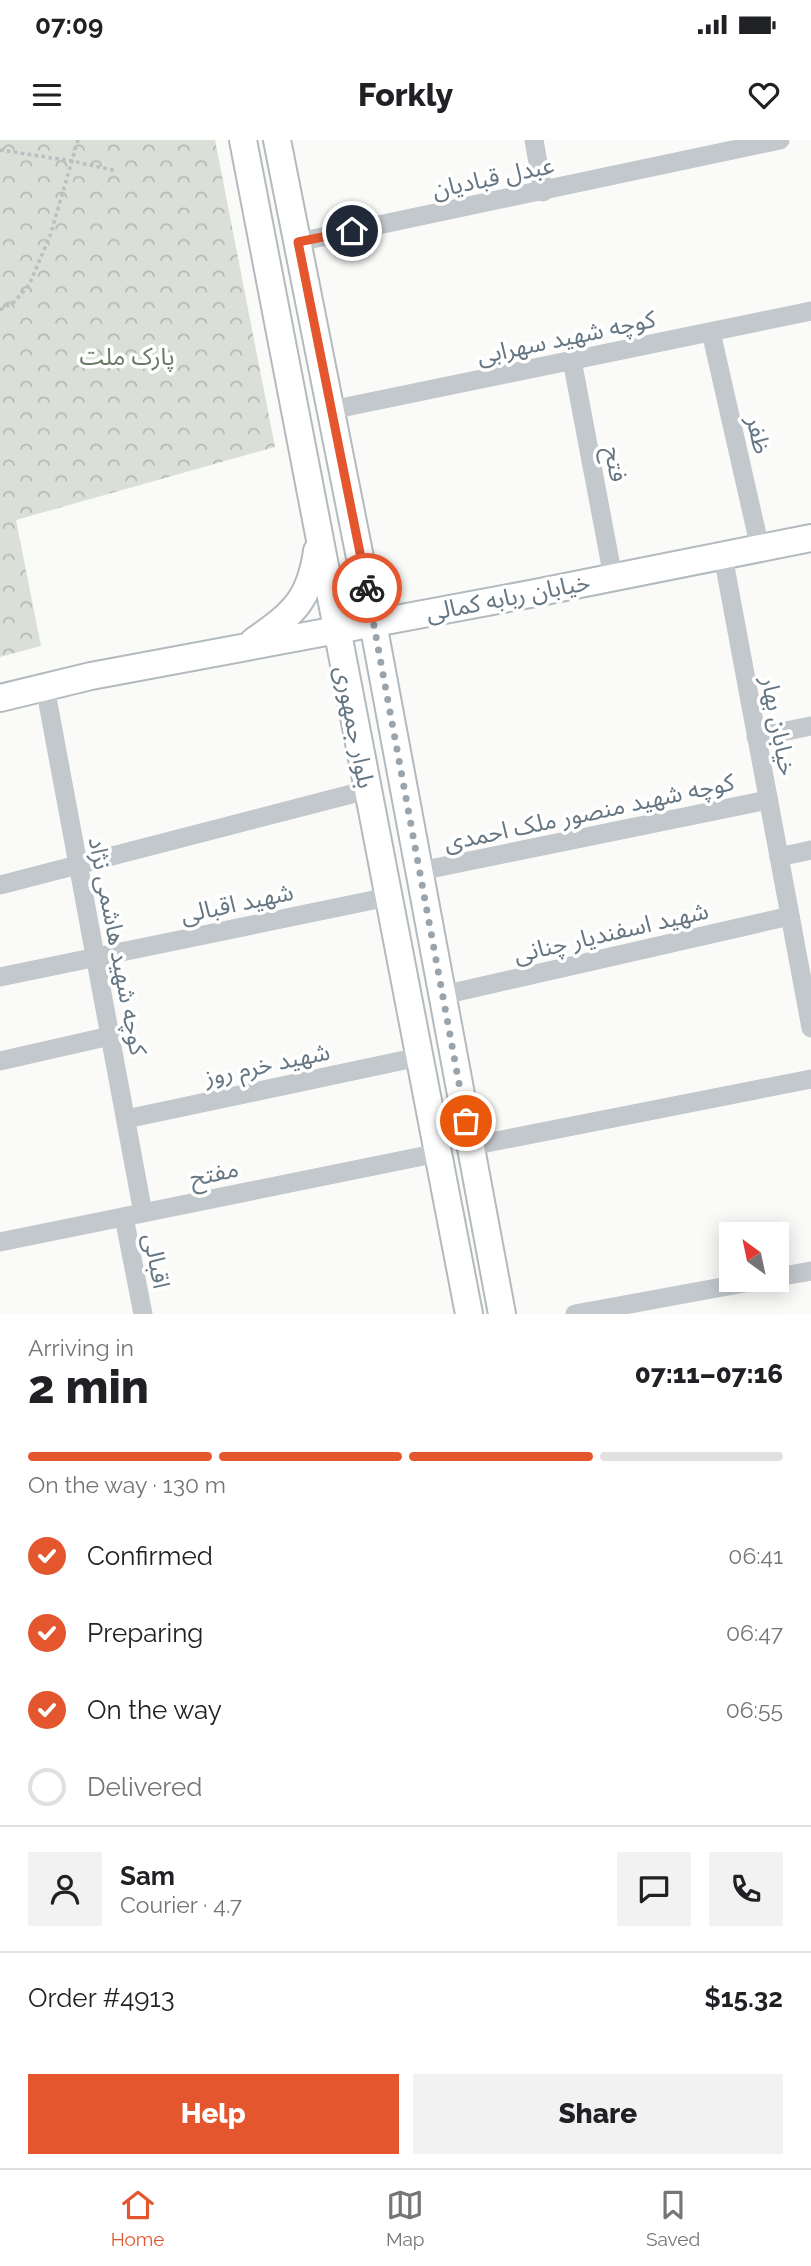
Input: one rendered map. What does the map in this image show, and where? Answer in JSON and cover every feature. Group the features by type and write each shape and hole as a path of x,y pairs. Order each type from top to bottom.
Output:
{"street":[{"name":"بلوار جمهوری","path":"243,140 318,539 470,1314"},
{"name":"بلوار جمهوری","path":"277,140 373,623 502,1314"},
{"path":"534,140 543,192"},
{"name":"عبدل قبادیان","path":"298,242 780,140"},
{"name":"کوچه شهید سهرابی","path":"331,410 811,311"},
{"name":"ظفر","path":"711,332 760,548"},
{"name":"فتح","path":"572,360 613,577"},
{"name":"خیابان ربابه کمالی","path":"0,698 91,676 811,538"},
{"path":"245,647 285,620 302,600 314,569 318,539"},
{"name":"خیابان بهار","path":"723,556 790,916 808,994 811,1028"},
{"name":"کوچه شهید هاشمی نژاد","path":"45,687 126,1119 134,1215"},
{"path":"757,737 811,726"},
{"path":"0,885 367,790"},
{"name":"کوچه شهید منصور ملک احمدی","path":"420,871 768,800"},
{"path":"779,857 811,850"},
{"name":"شهید اقبالی","path":"0,977 388,897"},
{"name":"شهید اسفندیار چنانی","path":"443,995 790,916"},
{"path":"0,1061 110,1036"},
{"name":"شهید خرم روز","path":"126,1119 419,1057"},
{"path":"471,1146 811,1079"},
{"name":"مفتح","path":"0,1242 438,1153"},
{"name":"اقبالی","path":"134,1215 143,1314"},
{"path":"789,1275 811,1271"},
{"path":"575,1314 719,1288"}],"path":[{"path":"0,310 14,302 29,285 50,236 78,140"},
{"path":"0,150 117,171"}],"green space":[{"name":"پارک ملت","path":"0,140 215,140 275,447 16,520 41,646 0,657"}],"way so far":[{"path":"367,588 466,1121"}],"route":[{"path":"352,231 298,242 367,588"}]}
